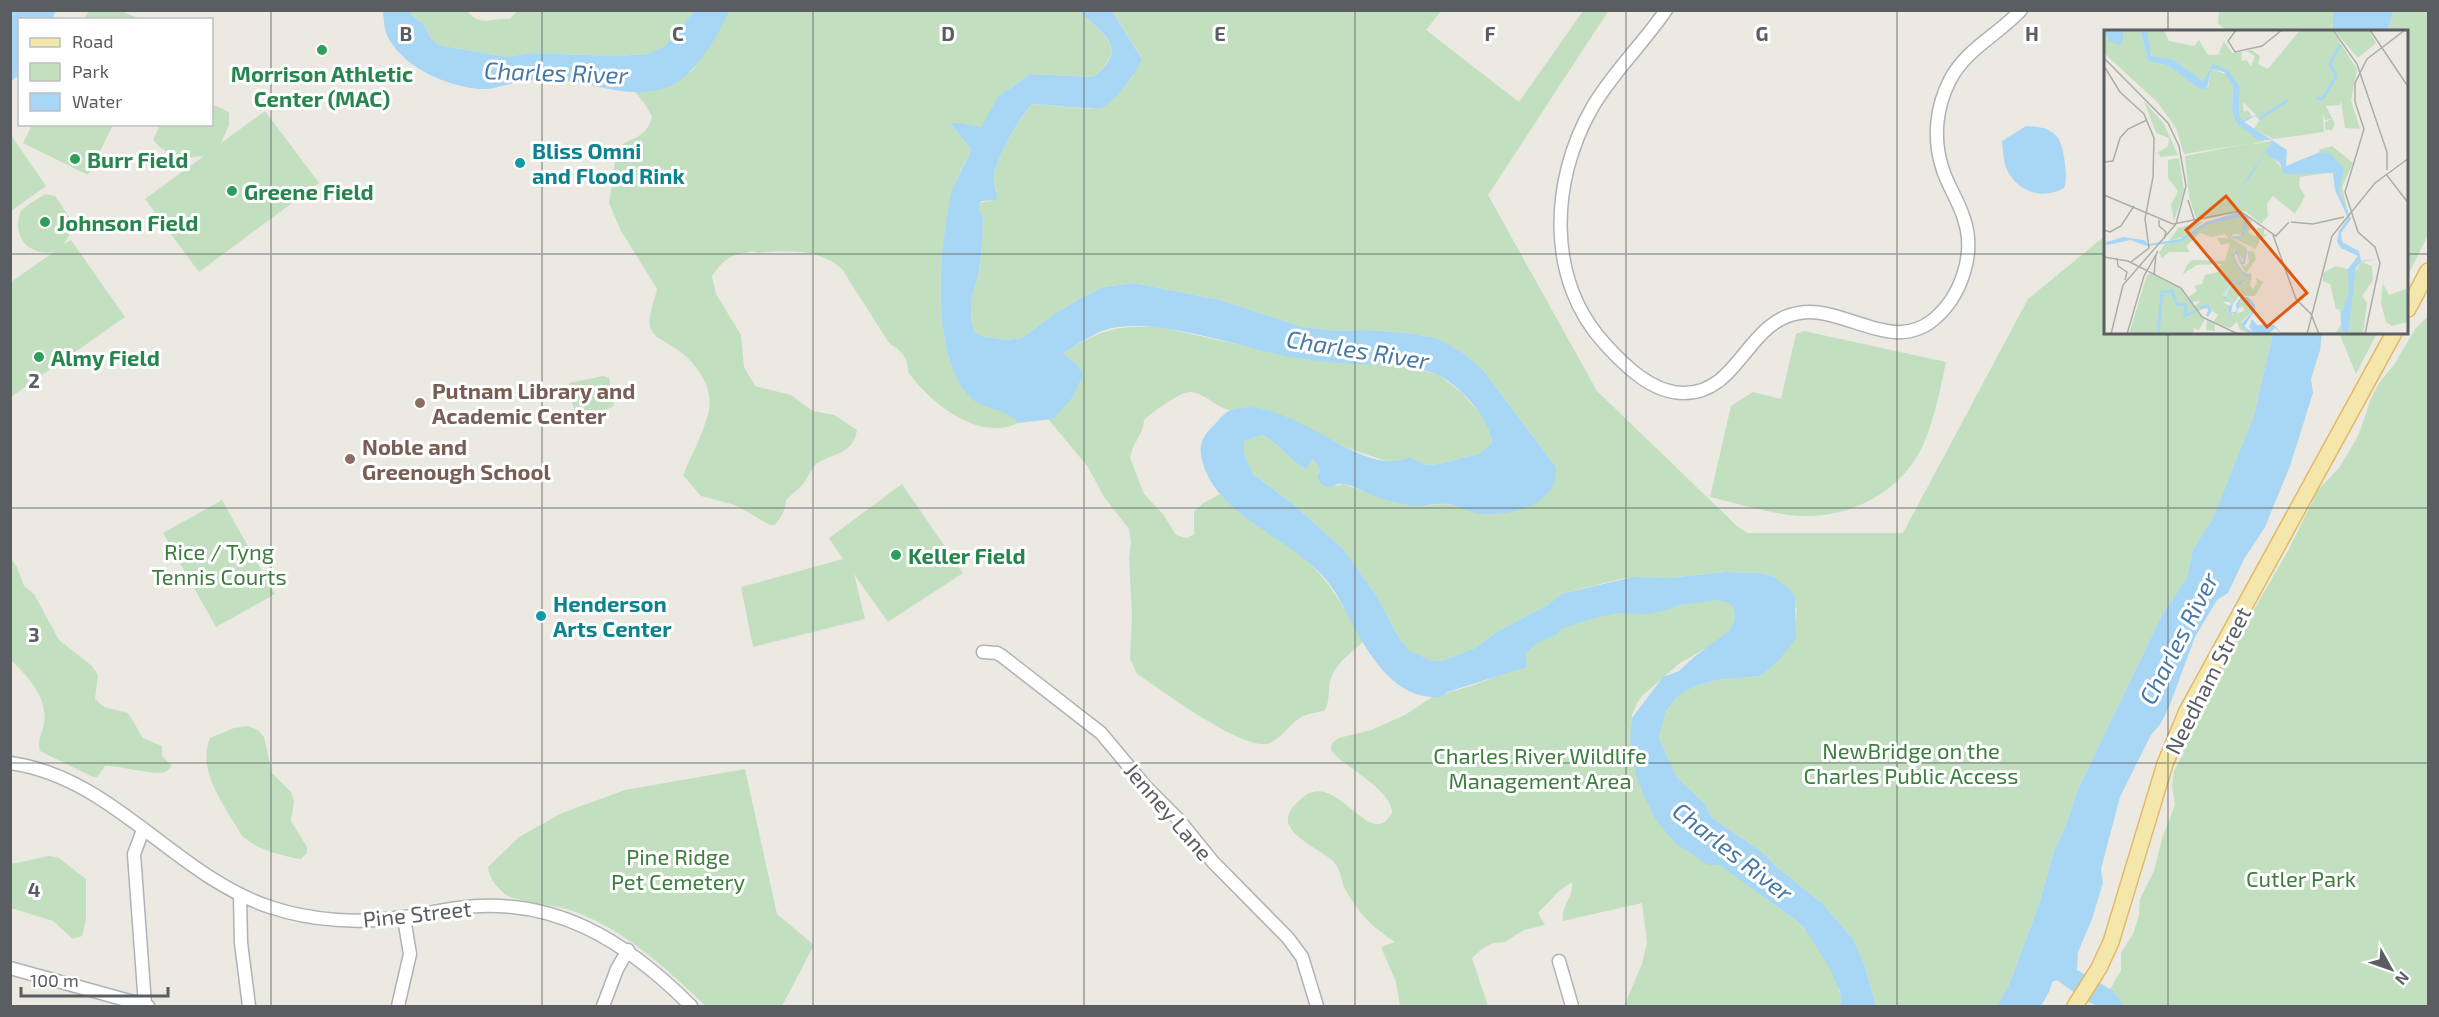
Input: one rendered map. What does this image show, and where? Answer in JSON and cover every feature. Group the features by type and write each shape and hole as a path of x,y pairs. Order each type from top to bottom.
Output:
{"main road":[{"path":"2409,307 2428,271"},
{"name":"Needham Street","path":"2075,1006 2099,968 2117,926 2165,764 2185,716 2393,334"}],"street":[{"path":"1666,10 1602,92 1587,117 1574,147 1565,179 1560,231 1563,260 1570,285 1595,331 1636,374 1660,388 1680,393 1699,391 1716,383 1729,372 1762,330 1792,314 1825,313 1882,331 1901,333 1924,326 1944,309 1959,285 1968,248 1964,217 1940,161 1937,129 1940,104 1950,80 1964,59 2021,10"},
{"name":"Jenney Lane","path":"983,652 997,653 1002,656 1101,733 1146,787 1179,820 1213,862 1288,938 1302,957 1317,1006"},
{"name":"Pine Street","path":"10,763 46,770 72,780 200,872 240,895 270,907 313,917 356,921 404,918 468,907 518,909 573,922 602,935 658,974 691,1006"},
{"path":"10,968 147,1006 134,854 143,830"},
{"path":"240,895 240,936 249,1006"},
{"path":"398,1006 410,954 404,918"},
{"path":"603,1006 617,969 628,951"},
{"path":"1559,961 1572,1006"}],"green space":[{"path":"89,10 122,11 138,18 85,18"},
{"path":"518,10 694,11 666,46 648,54 617,56 530,53 506,57 438,45 429,36 426,27 411,14 411,11 467,11 477,19 487,21 510,19"},
{"name":"NewBridge on the Charles Public Access","path":"1609,10 1488,195 1597,391 1738,527 1748,533 1903,533 2028,299 2104,237 2104,334 2273,334 2254,415 2213,518 2193,549 2187,577 2161,617 2078,789 2066,825 2054,851 2040,901 2021,953 2008,987 1997,1006 1876,1006 1864,963 1853,939 1824,905 1762,852 1711,817 1705,804 1676,776 1659,738 1666,711 1678,696 1695,686 1717,680 1760,676 1796,638 1797,609 1774,577 1761,573 1726,572 1668,578 1624,578 1561,594 1549,604 1495,633 1475,648 1442,661 1432,661 1407,650 1376,595 1344,550 1292,503 1253,474 1244,454 1244,441 1262,435 1306,469 1313,459 1320,469 1318,473 1336,486 1343,484 1397,502 1418,506 1446,504 1455,506 1556,467 1482,369 1463,353 1435,338 1407,333 1367,330 1337,331 1303,327 1220,300 1134,283 1103,287 1053,315 1022,338 1006,340 981,336 974,331 971,300 979,272 982,245 983,216 979,210 979,204 991,201 997,192 994,179 995,170 1015,128 1032,104 1092,109 1112,99 1132,77 1142,58 1112,11 1441,11 1426,30 1519,102 1583,11"},
{"path":"729,11 1079,11 1109,41 1111,49 1110,57 1093,77 1030,74 1010,88 981,127 950,123 971,149 950,202 942,252 941,308 949,357 962,382 1005,411 1018,423 1004,428 989,428 974,424 959,418 932,398 910,375 904,356 889,343 842,269 833,262 803,252 751,252 729,258 712,276 716,294 741,335 744,367 755,386 791,395 813,411 834,415 857,430 851,445 814,466 804,483 786,500 783,513 775,525 770,525 735,505 701,496 683,475 707,418 710,400 708,391 694,365 680,351 652,332 651,309 657,289 620,229 609,203 617,148 643,133 652,117 635,92 652,91 692,71"},
{"path":"2219,11 2333,11 2333,30 2227,30 2218,24"},
{"path":"2394,11 2428,11 2428,235 2409,273 2409,30 2388,30"},
{"name":"Greene Field","path":"213,104 229,112 229,125 221,143 265,111 319,183 199,272 145,199 204,156 176,156 158,146 153,140 160,126 213,126"},
{"name":"Burr Field","path":"31,126 112,126 88,175 23,143"},
{"path":"11,135 46,186 10,211"},
{"name":"Almy Field","path":"45,194 55,196 72,221 70,234 64,244 71,240 125,317 11,397 11,282 54,252 41,252 29,247 21,238 18,219 23,208"},
{"name":"Cutler Park","path":"2428,316 2428,1006 2101,1006 2121,970 2121,953 2133,934 2139,915 2140,899 2154,871 2162,839 2175,805 2172,786 2174,771 2183,754 2204,696 2288,551 2318,490 2339,468 2359,434 2370,401 2379,383 2394,365 2415,329"},
{"path":"1132,327 1160,327 1297,358 1351,364 1404,365 1439,375 1462,393 1484,418 1491,433 1492,443 1479,454 1427,465 1409,457 1399,462 1389,462 1248,407 1229,410 1191,392 1174,398 1144,420 1130,458 1144,494 1163,514 1176,535 1186,538 1194,535 1194,512 1202,504 1220,494 1240,513 1297,553 1317,571 1339,600 1364,641 1345,658 1333,673 1324,711 1301,717 1270,743 1258,744 1223,730 1137,674 1130,659 1132,617 1129,529 1104,497 1088,467 1049,420 1073,397 1083,375 1078,365 1063,353 1096,335"},
{"path":"1804,331 1946,362 1928,433 1919,452 1894,484 1878,496 1841,512 1821,515 1790,515 1710,497 1731,406 1753,392 1781,399 1796,334"},
{"path":"2339,334 2376,334 2356,374"},
{"path":"603,376 609,378 614,405 596,412 577,411 572,403 569,383"},
{"path":"902,484 963,573 888,622 854,574 865,619 753,647 741,587 843,559 829,538"},
{"name":"Rice / Tyng Tennis Courts","path":"222,500 275,594 216,627 163,533"},
{"path":"10,557 17,567 24,586 34,594 59,640 92,666 98,675 95,699 104,707 128,713 143,738 162,746 162,756 172,766 167,771 153,773 105,766 97,777 93,777 40,751 39,741 44,724 43,705 35,688 11,660"},
{"name":"Charles River Wildlife Management Area","path":"1711,599 1729,602 1733,607 1735,619 1730,630 1710,646 1680,663 1643,695 1632,715 1631,738 1640,786 1658,821 1797,921 1820,949 1833,971 1841,1006 1624,1006 1642,964 1647,942 1642,903 1563,921 1563,911 1571,893 1572,882 1560,890 1538,913 1545,925 1524,930 1505,942 1493,943 1472,958 1488,1006 1400,1006 1396,982 1381,947 1395,942 1372,925 1355,906 1345,889 1335,863 1297,835 1289,825 1288,817 1293,807 1313,792 1324,792 1335,797 1365,820 1374,824 1384,822 1392,813 1391,805 1379,790 1331,750 1332,743 1339,738 1371,730 1405,715 1432,697 1471,686 1516,669 1523,656 1545,635 1574,622 1605,614 1664,609"},
{"path":"248,726 258,730 264,737 272,773 291,792 294,801 291,821 307,847 307,853 301,859 270,851 248,841 242,836 215,789 207,764 210,738 234,728"},
{"name":"Pine Ridge Pet Cemetery","path":"745,769 777,914 814,945 782,1006 706,1006 625,937 588,917 567,909 512,898 498,887 490,875 488,867 519,837 562,813 625,790"},
{"path":"49,856 59,858 86,879 86,919 82,936 73,939 53,921 11,908 11,864"}],"water":[{"path":"11,10 56,11 52,18 18,18 18,76 11,81"},
{"path":"2334,10 2394,11 2387,30 2333,30"},
{"name":"Charles River","path":"383,11 411,11 411,14 426,27 429,36 438,45 506,57 530,53 617,56 648,54 665,46 694,11 729,11 712,43 687,75 668,87 655,91 628,92 555,80 530,80 484,89 454,84 417,68 397,51 387,34"},
{"name":"Charles River","path":"1079,11 1112,11 1142,59 1126,85 1103,107 1080,108 1032,104 1015,128 996,169 994,179 997,200 982,201 979,204 979,210 983,216 982,245 979,272 971,300 974,331 981,336 1006,340 1022,338 1053,315 1103,287 1134,283 1220,300 1303,327 1337,331 1367,330 1407,333 1436,338 1463,353 1482,369 1556,467 1555,480 1550,491 1542,499 1519,510 1481,514 1446,504 1407,505 1374,496 1348,485 1326,487 1317,477 1320,469 1313,459 1306,469 1262,435 1244,441 1244,454 1253,474 1292,503 1344,550 1376,595 1408,650 1432,661 1442,661 1475,648 1495,633 1549,604 1561,594 1633,577 1668,578 1726,572 1761,573 1774,577 1792,591 1795,598 1796,639 1778,661 1760,676 1717,680 1695,686 1678,696 1666,711 1659,738 1676,776 1705,804 1711,817 1762,852 1824,905 1853,939 1864,963 1876,1006 1841,1006 1840,991 1828,965 1804,928 1719,865 1708,865 1675,843 1656,820 1636,775 1630,738 1632,718 1663,677 1679,671 1730,630 1735,618 1733,607 1729,603 1717,600 1681,605 1647,614 1620,613 1598,617 1560,629 1558,634 1537,643 1525,654 1527,667 1447,692 1441,697 1421,695 1404,688 1389,676 1364,644 1335,592 1321,574 1303,558 1242,515 1225,499 1211,481 1202,460 1202,440 1220,418 1231,410 1253,407 1276,412 1347,448 1370,457 1390,461 1409,457 1427,465 1479,454 1492,443 1490,434 1480,413 1454,385 1426,370 1296,358 1179,331 1133,326 1105,330 1063,353 1078,365 1083,375 1073,397 1053,419 1018,423 1007,414 979,404 968,395 956,376 948,352 941,298 943,243 951,195 971,149 950,123 981,127 998,97 1030,74 1093,77 1104,66 1112,49 1103,34"},
{"path":"2026,126 2051,131 2056,135 2064,155 2066,179 2064,188 2047,194 2030,191 2022,187 2009,174 2005,165 2002,141"},
{"name":"Charles River","path":"2273,334 2322,334 2320,350 2311,379 2313,393 2290,466 2265,527 2244,559 2228,593 2217,600 2195,637 2169,707 2161,723 2151,735 2120,797 2101,869 2103,883 2092,919 2078,952 2077,970 2112,990 2124,1006 2098,1006 2086,1001 2057,980 2052,982 2041,1006 1997,1006 2008,987 2021,953 2040,901 2054,851 2066,825 2078,789 2161,617 2187,577 2193,549 2213,518 2254,415"}],"place":[{"name":"Morrison Athletic Center (MAC)","path":"322,50"},
{"name":"Burr Field","path":"75,159"},
{"name":"Bliss Omni and Flood Rink","path":"520,163"},
{"name":"Greene Field","path":"232,191"},
{"name":"Johnson Field","path":"45,222"},
{"name":"Almy Field","path":"39,357"},
{"name":"Putnam Library and Academic Center","path":"420,403"},
{"name":"Noble and Greenough School","path":"350,459"},
{"name":"Keller Field","path":"896,555"},
{"name":"Henderson Arts Center","path":"541,616"}]}
